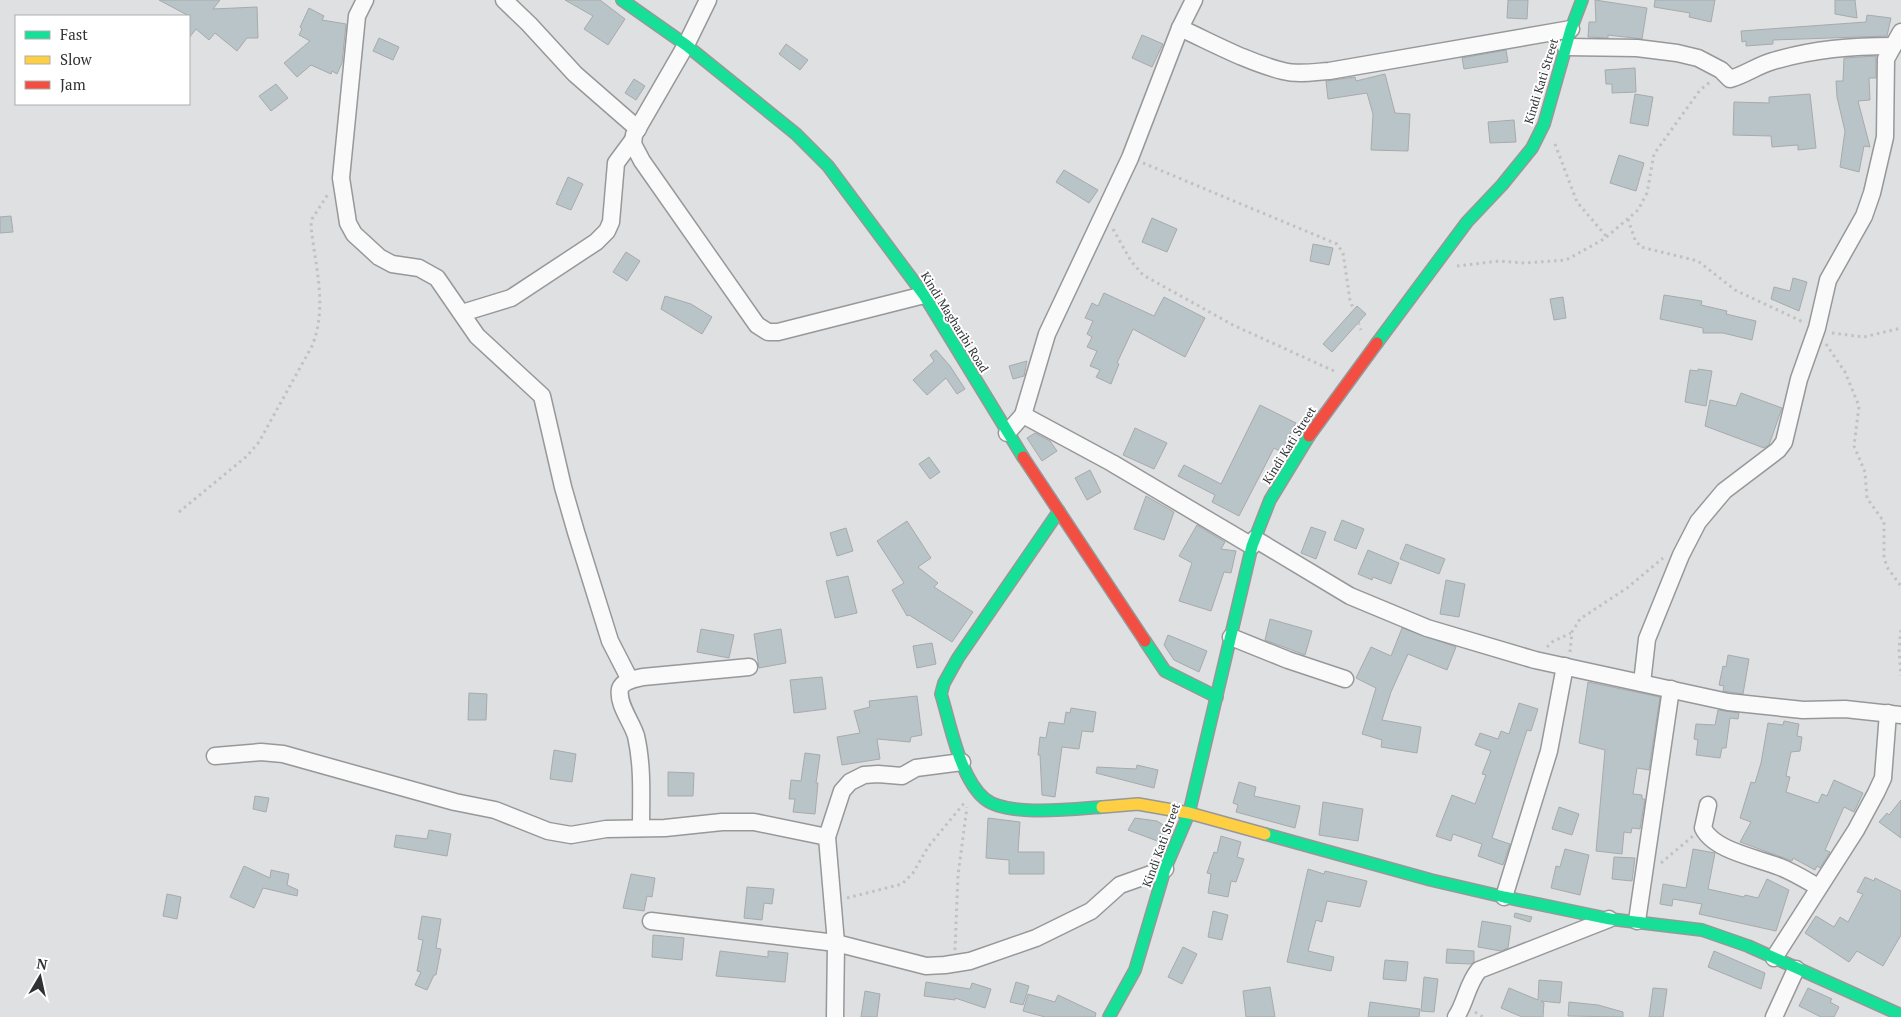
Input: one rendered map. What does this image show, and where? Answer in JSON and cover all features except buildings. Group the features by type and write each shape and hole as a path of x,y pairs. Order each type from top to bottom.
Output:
{"street":[{"path":"365,0 357,16 341,178 348,223 354,234 374,254 386,261 420,268 437,278 477,336 542,396 563,487 576,532 610,641 630,680"},
{"path":"504,0 636,134 642,161 762,330 768,332 787,331 924,295"},
{"name":"Kindi Magharibi Road","path":"622,0 686,45 796,134 828,166 924,295 1007,433 1165,672 1217,697"},
{"path":"462,313 511,298 596,242 607,231 611,222 616,163 636,134 686,45 708,0"},
{"path":"1007,433 1023,415 1047,334 1130,158 1180,28 1194,0"},
{"name":"Kindi Kati Street","path":"1109,1017 1135,970 1165,869 1189,813 1254,543 1270,500 1289,467 1370,352 1434,266 1467,222 1502,185 1532,148 1544,124 1571,29 1582,0"},
{"path":"1180,28 1237,54 1284,71 1305,73 1329,71 1571,29"},
{"path":"1566,47 1637,48 1677,53 1698,58 1715,66 1728,78 1742,75 1772,61 1821,50 1897,39"},
{"path":"1642,683 1647,639 1681,554 1698,522 1724,491 1778,450 1784,442 1799,379 1818,329 1828,280 1864,216 1872,192 1885,137 1887,117 1884,71 1886,59 1897,39"},
{"path":"1023,415 1350,596 1427,628 1535,660 1728,702 1784,708 1894,714 1883,778 1869,808 1774,958"},
{"path":"1059,511 958,658 944,683 941,694 942,703 962,762 975,787 985,799 1000,807 1053,811 1138,804 1189,813 1431,880 1504,897 1610,919 1702,930 1722,936 1774,958 1901,1015"},
{"path":"1231,637 1288,660 1345,679"},
{"path":"1504,897 1549,751 1567,666"},
{"path":"641,828 638,750 636,735 620,694 623,685 630,680 749,667"},
{"path":"1637,921 1671,689"},
{"path":"215,756 261,752 283,754 456,802 495,810 548,831 571,835 606,829 665,828 722,822 754,822 828,837"},
{"path":"835,1017 836,943 828,837 832,816 842,791 857,777 878,774 902,776 916,768 962,762"},
{"path":"1708,805 1702,828 1706,835 1722,846 1781,867 1818,887"},
{"path":"651,921 836,943 926,966 954,964 970,961 1036,938 1091,910 1120,885 1165,869"},
{"path":"1456,1017 1464,1005 1472,978 1479,970 1610,919"},
{"path":"1774,1017 1796,969"}],"path":[{"path":"1434,266 1499,261 1525,263 1566,260 1606,236 1638,210 1647,194 1652,159 1671,128 1704,84 1728,78"},
{"path":"1544,124 1561,154 1577,202 1606,236"},
{"path":"1130,158 1337,244 1343,253 1350,300 1370,352"},
{"path":"179,512 247,456 260,442 312,346 317,332 320,306 311,226 312,219 341,178"},
{"path":"1106,207 1117,238 1131,261 1143,275 1233,325 1311,359 1350,380"},
{"path":"1628,219 1635,240 1641,247 1698,261 1735,290 1818,329 1847,336 1864,337 1901,328"},
{"path":"1818,329 1845,372 1859,406 1854,446 1864,472 1867,498 1884,522 1884,557 1887,567 1901,586"},
{"path":"1535,660 1552,642 1572,632 1586,614 1627,588 1668,554"},
{"path":"1901,630 1899,650 1901,676"},
{"path":"1567,666 1572,632"},
{"path":"832,902 902,884 914,873 928,847 968,798 958,875 954,964"},
{"path":"1644,873 1659,864 1702,828"}],"traffic: fast":[{"path":"622,0 686,45 796,134 828,166 924,295 1023,457"},
{"path":"1377,343 1467,222 1502,185 1532,148 1544,124 1571,29 1582,0"},
{"path":"1109,1017 1135,970 1165,869 1189,813 1252,546 1270,500 1309,436"},
{"path":"1059,511 958,658 944,683 941,694 962,765 976,790 985,799 995,805 1024,810 1041,811 1102,807"},
{"path":"1145,641 1165,671 1217,697"},
{"path":"1265,834 1431,880 1504,897 1610,919 1702,930 1748,946 1901,1015"}],"traffic: slow":[{"path":"1102,807 1138,804 1189,813 1265,834"}],"traffic: jam":[{"path":"1309,436 1377,343"},
{"path":"1023,457 1145,641"}]}
